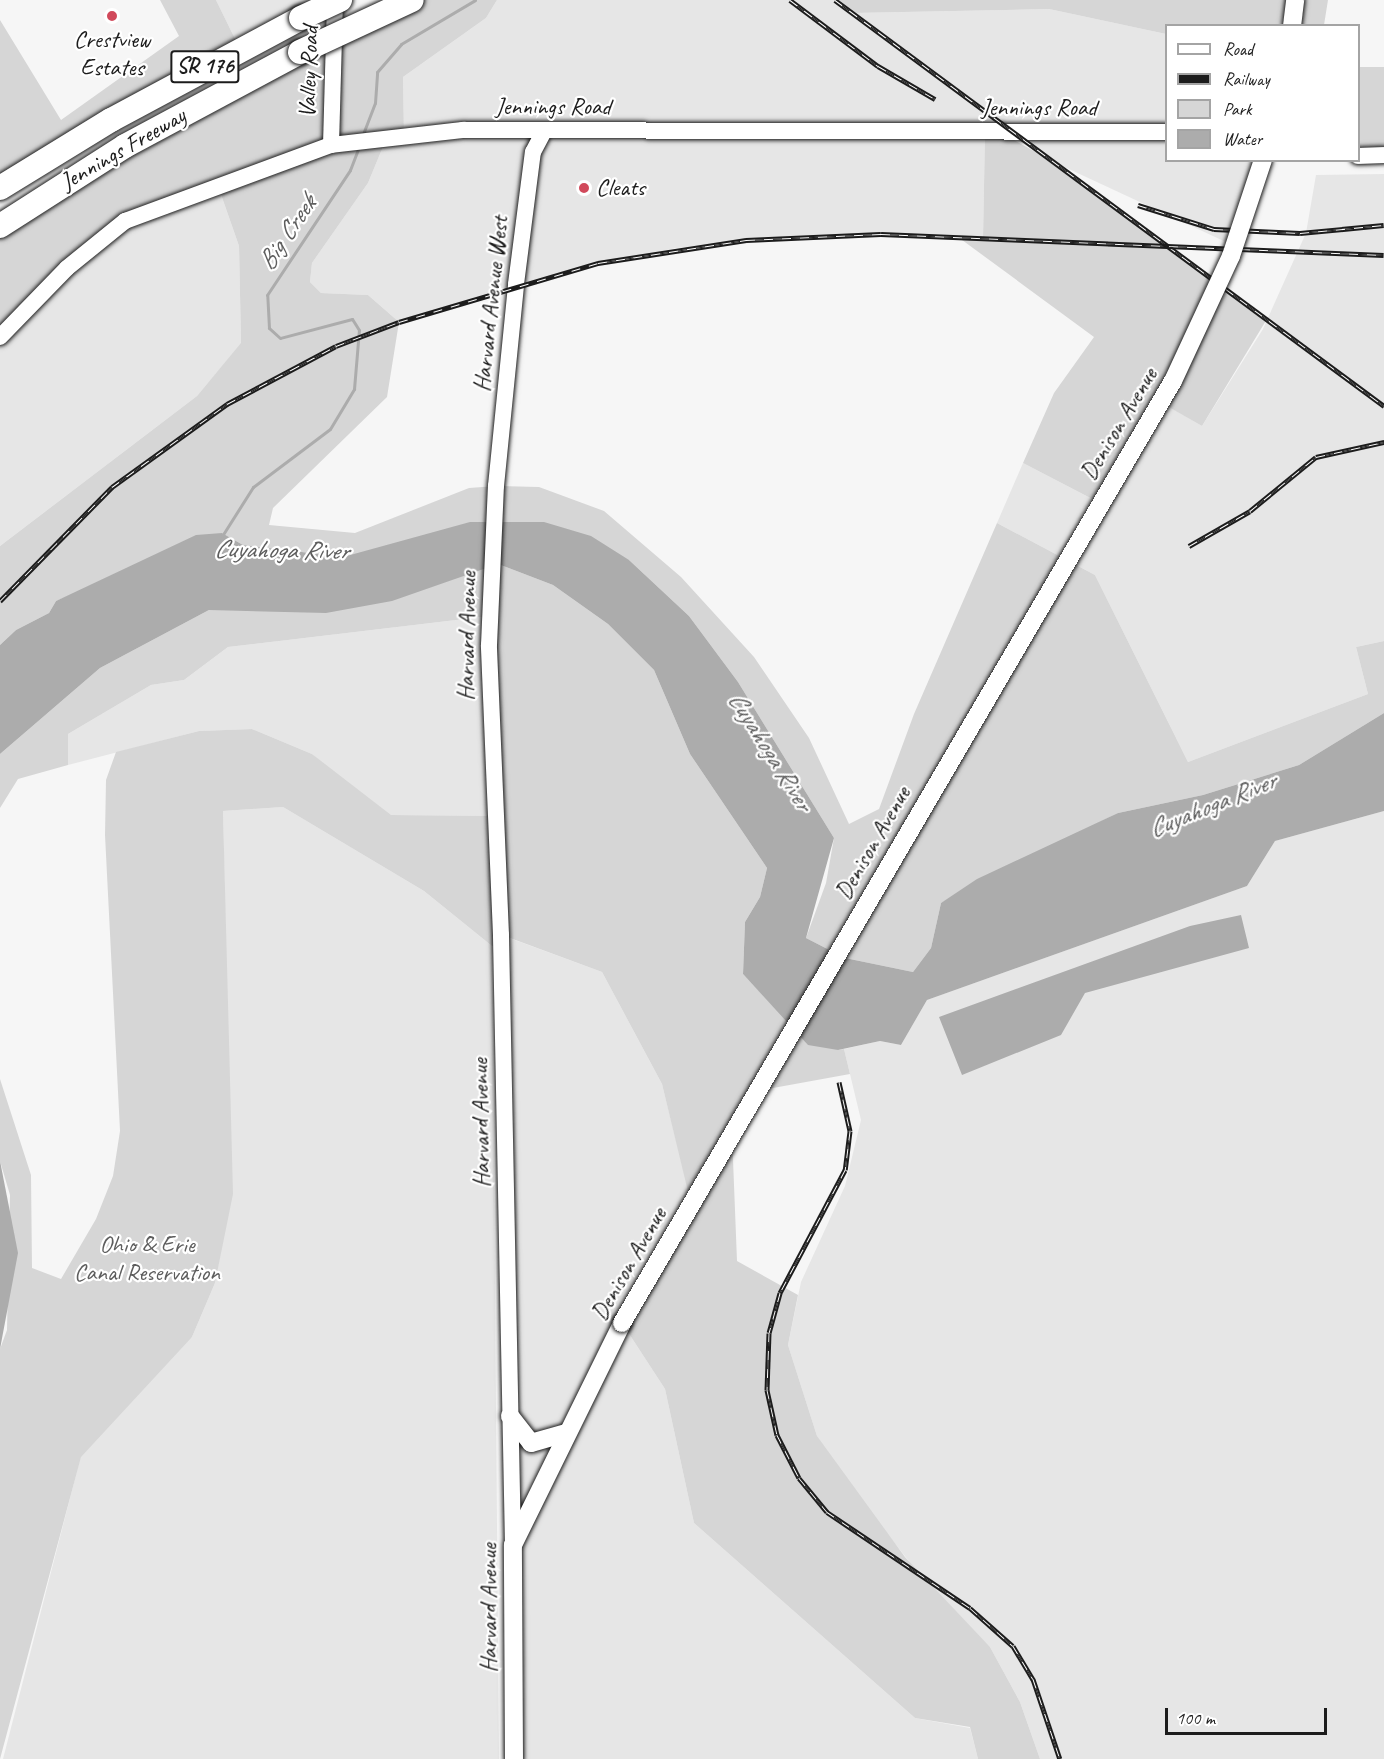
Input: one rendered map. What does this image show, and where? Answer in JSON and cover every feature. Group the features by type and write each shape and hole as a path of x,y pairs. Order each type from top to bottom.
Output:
{"highway":[{"name":"Jennings Freeway","path":"0,188 111,120 301,18 340,0"},
{"name":"Jennings Freeway","path":"0,226 125,146 300,52 412,0"}],"main road":[{"path":"1292,24 1295,0"},
{"name":"Denison Avenue","path":"513,1545 565,1433 622,1323 1173,381 1232,256 1262,162"},
{"path":"510,1416 531,1443 565,1433"},
{"name":"Harvard Avenue","path":"513,1545 514,1759"}],"street":[{"name":"Valley Road","path":"335,0 338,143"},
{"name":"Jennings Road","path":"0,337 67,268 125,221 338,143 387,137 544,131 1165,132"},
{"name":"Harvard Avenue West","path":"496,486 533,152 544,131"},
{"path":"1360,156 1384,155"},
{"name":"Harvard Avenue","path":"496,486 491,601 490,740 501,935 513,1545"}],"shaded area":[{"path":"216,0 340,0 240,49"},
{"path":"497,0 835,0 853,13 1049,9 1165,34 1165,162 1263,162 1228,243 1056,163 1016,133 985,132 983,238 881,234 676,248 516,284 399,322 368,295 321,293 310,282 312,263 368,183 387,137 404,135 403,77 486,18"},
{"path":"1384,174 1384,641 1356,647 1368,694 1188,762 1095,575 997,523 1023,463 1100,503 1161,402 1202,426 1263,329 1306,233 1316,175"},
{"path":"217,183 239,246 241,344 197,396 0,546 0,337 125,221"},
{"path":"490,616 492,816 376,815 312,754 252,729 199,731 68,765 68,734 151,685 184,680 228,647"},
{"path":"283,807 424,891 492,946 499,1759 3,1759 97,1393 192,1337 215,1283 231,1194 223,811"},
{"path":"1384,811 1384,1759 1040,1759 1020,1702 990,1647 943,1604 831,1463 817,1436 788,1345 801,1282 845,1186 861,1120 844,1049 880,1041 901,1045 927,1000 1247,886 1275,841"},
{"path":"501,935 602,972 662,1084 692,1204 622,1323 665,1389 694,1523 915,1718 970,1728 978,1759 514,1759"}],"green space":[{"path":"160,0 216,0 240,49 0,188 0,20 61,120 179,36"},
{"path":"412,0 497,0 486,18 403,77 404,135 387,137 368,183 312,263 310,282 321,293 368,295 399,322 387,397 273,508 269,525 355,533 469,488 496,486 539,487 604,511 681,577 754,657 809,738 849,824 879,809 914,714 997,523 1095,575 1188,762 1368,694 1356,647 1384,641 1384,713 1299,765 1203,795 1118,813 941,903 931,948 913,972 845,958 806,938 826,883 834,838 738,682 689,616 629,560 395,546 343,557 243,545 222,533 56,601 49,613 16,630 0,645 0,546 197,396 241,343 239,246 217,183 125,221 0,337 0,226"},
{"path":"835,0 1328,0 1324,24 1165,24 1165,34 1049,9 853,13"},
{"path":"1360,67 1384,67 1384,156 1360,156"},
{"path":"985,132 999,132 1056,163 1267,319 1202,426 1160,402 1100,503 1023,463 1054,393 1094,337 958,237 983,238"},
{"name":"Ohio & Erie Canal Reservation","path":"498,564 553,585 608,624 654,670 690,754 767,868 760,897 745,922 743,974 771,1004 838,1050 844,1049 850,1074 757,1091 732,1134 737,1261 798,1295 788,1345 817,1436 905,1557 990,1647 1020,1702 1040,1759 978,1759 970,1727 915,1718 694,1523 665,1389 622,1323 691,1204 662,1084 602,972 502,935 501,945 492,946 424,891 283,807 223,811 233,1194 215,1283 192,1337 81,1457 0,1759 0,1349 7,1330 10,1195 0,1161 0,1079 31,1175 32,1268 61,1279 96,1219 113,1176 120,1131 105,835 106,780 116,752 199,731 252,729 312,754 391,815 492,816 490,616 228,647 184,680 151,685 68,734 68,765 18,779 0,808 0,754 100,668 209,610 262,608"}],"water":[{"name":"Cuyahoga River","path":"470,522 544,522 591,536 629,560 689,616 738,682 834,838 806,938 845,958 913,972 931,948 941,903 977,879 1118,813 1203,795 1299,765 1384,713 1384,811 1275,841 1247,886 927,1000 901,1045 880,1041 838,1050 808,1045 743,974 745,922 760,897 767,868 690,754 654,670 608,624 553,585 498,564 392,601 326,613 209,610 100,668 0,754 0,645 16,630 49,613 56,601 196,535 222,533 243,545 343,557"},
{"path":"1241,915 1249,948 1085,993 1061,1035 962,1075 939,1017 1190,926"},
{"path":"0,1161 18,1253 0,1349"}],"waterway":[{"name":"Big Creek","path":"363,134 375,103 377,72 401,44 475,0"},
{"name":"Big Creek","path":"222,536 253,487 330,429 354,389 359,330 352,319 280,338 269,328 267,295 350,170 358,149"}],"railway":[{"path":"790,0 878,66 935,99"},
{"path":"835,0 1384,406"},
{"path":"1138,205 1214,229 1300,233 1384,225"},
{"path":"0,601 112,487 227,404 336,346 399,322 598,263 746,240 881,234 1384,255"},
{"path":"1189,546 1250,511 1316,457 1384,442"},
{"path":"839,1082 850,1131 845,1170 780,1293 769,1333 767,1390 777,1435 799,1478 827,1512 970,1608 1013,1646 1033,1679 1060,1759"}],"place":[{"name":"Crestview Estates","path":"112,16"},
{"name":"Cleats","path":"584,188"}]}
